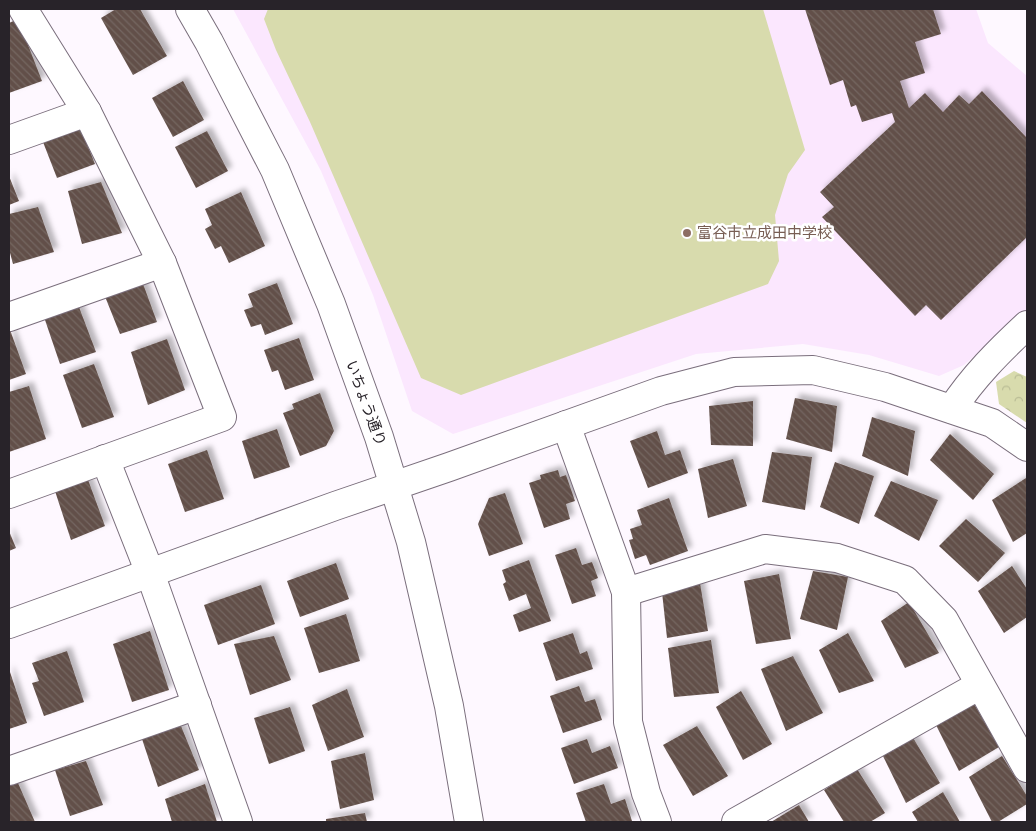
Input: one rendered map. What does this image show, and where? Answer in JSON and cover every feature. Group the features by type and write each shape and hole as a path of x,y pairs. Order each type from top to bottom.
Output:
{"street":[{"path":"9,494 222,417 162,263 87,112 23,9"},
{"name":"いちょう通り","path":"190,9 276,170 331,304 395,486 411,542 449,706 469,822"},
{"path":"9,140 87,112"},
{"path":"9,317 162,263"},
{"path":"952,409 964,390 984,367 1027,325"},
{"path":"9,624 661,391 734,372 813,370 885,387 992,423 1027,447"},
{"path":"566,425 626,592 628,722 646,793 657,822"},
{"path":"105,459 150,573 238,822"},
{"path":"626,592 765,549 837,558 905,580 944,620 1027,768"},
{"path":"736,822 980,685"},
{"path":"9,771 197,705"}],"shaded area":[{"name":"富谷市立成田中学校","path":"233,9 976,9 988,43 1027,76 1027,310 964,365 939,376 869,355 803,344 696,354 453,434 412,411 373,295 321,171"}],"green space":[{"path":"268,9 763,9 805,150 788,174 775,215 779,261 768,284 461,395 421,378 310,122 276,50 264,19"},
{"path":"1014,371 1027,377 1027,423 999,404 996,382"}],"building":[{"path":"116,9 140,9 167,56 133,75 101,18"},
{"path":"805,9 933,9 941,34 915,42 925,73 900,81 909,108 925,93 943,112 959,95 969,104 982,91 1027,138 1027,237 941,320 926,305 915,316 822,217 834,207 820,192 895,122 892,113 862,122 856,105 851,107 843,80 830,85"},
{"path":"18,19 42,81 9,93 9,23"},
{"path":"183,81 204,120 173,137 152,98"},
{"path":"80,127 95,164 57,178 43,142"},
{"path":"207,131 228,171 196,188 175,147"},
{"path":"9,176 19,201 9,205"},
{"path":"101,182 122,233 82,244 68,191"},
{"path":"241,192 265,246 229,263 221,246 215,249 205,229 212,225 205,209"},
{"path":"38,207 54,252 13,264 9,249 9,214"},
{"path":"142,281 157,322 120,334 104,294"},
{"path":"277,283 293,324 265,335 261,324 251,327 244,310 253,307 248,294"},
{"path":"79,307 96,352 60,364 44,317"},
{"path":"9,327 26,374 9,380"},
{"path":"299,338 314,380 285,390 278,370 272,372 264,350"},
{"path":"167,339 185,390 148,405 131,352"},
{"path":"94,364 114,417 82,428 63,375"},
{"path":"29,386 46,439 9,452 9,392"},
{"path":"320,393 334,431 326,446 300,456 283,413 294,409 292,404"},
{"path":"795,398 837,406 832,452 786,439"},
{"path":"753,401 753,446 711,445 709,406"},
{"path":"872,417 915,431 908,476 862,456"},
{"path":"277,429 290,467 254,479 242,441"},
{"path":"657,431 665,455 680,450 688,473 648,488 630,441"},
{"path":"950,434 994,474 973,500 930,460"},
{"path":"207,450 224,499 185,512 168,464"},
{"path":"772,452 812,457 805,510 762,502"},
{"path":"733,459 747,506 708,518 698,469"},
{"path":"835,462 874,476 859,524 820,507"},
{"path":"558,470 560,477 566,475 575,501 566,504 570,519 544,528 529,483 541,479 540,475"},
{"path":"87,477 105,526 71,540 54,488"},
{"path":"1026,478 1027,533 1013,542 992,500"},
{"path":"891,481 938,500 919,541 874,516"},
{"path":"505,493 523,544 489,556 478,524 489,498"},
{"path":"669,498 688,551 650,565 646,555 635,559 629,540 633,539 630,529 642,525 637,510"},
{"path":"966,519 1005,553 978,582 939,546"},
{"path":"9,531 16,548 9,551"},
{"path":"576,548 582,565 592,562 598,578 591,581 596,596 572,604 555,555"},
{"path":"529,560 551,621 519,632 513,615 531,608 526,594 509,601 503,584 506,582 502,570"},
{"path":"336,563 349,599 300,617 287,581"},
{"path":"1012,566 1027,589 1027,617 1004,633 978,591"},
{"path":"813,571 848,577 837,630 800,619"},
{"path":"779,574 791,639 756,644 744,581"},
{"path":"700,583 708,631 667,638 662,592"},
{"path":"261,585 275,624 218,645 204,605"},
{"path":"909,602 939,653 905,668 881,621"},
{"path":"346,614 360,661 319,673 304,628"},
{"path":"150,631 169,690 132,702 113,644"},
{"path":"573,633 580,654 587,651 593,669 556,681 543,643"},
{"path":"848,633 874,681 839,693 819,650"},
{"path":"274,636 291,680 250,695 234,644"},
{"path":"711,640 719,693 674,697 668,648"},
{"path":"67,651 84,702 44,716 32,683 39,681 32,663"},
{"path":"793,656 823,713 786,731 761,669"},
{"path":"9,669 27,723 9,729"},
{"path":"579,686 585,702 595,699 602,720 563,733 550,696"},
{"path":"347,689 364,737 328,751 312,705"},
{"path":"741,691 772,744 743,760 716,707"},
{"path":"973,702 999,747 959,771 935,723"},
{"path":"290,707 305,751 269,764 254,718"},
{"path":"181,726 199,770 158,787 142,739"},
{"path":"697,726 728,776 693,796 663,745"},
{"path":"912,736 940,783 906,803 882,754"},
{"path":"587,739 592,753 610,746 618,768 574,784 561,748"},
{"path":"365,753 374,800 340,809 331,761"},
{"path":"1002,756 1027,796 1027,804 998,822 992,822 969,777"},
{"path":"86,761 103,805 70,816 55,770"},
{"path":"857,769 885,813 870,822 844,822 824,790"},
{"path":"18,783 35,822 9,822 9,786"},
{"path":"205,784 217,822 172,822 165,799"},
{"path":"604,784 611,804 625,799 632,821 586,822 576,793"},
{"path":"943,792 960,822 918,822 912,812"},
{"path":"799,805 809,822 771,822"},
{"path":"365,813 367,822 326,822 326,819"}],"place":[{"name":"富谷市立成田中学校","path":"687,233"}]}
